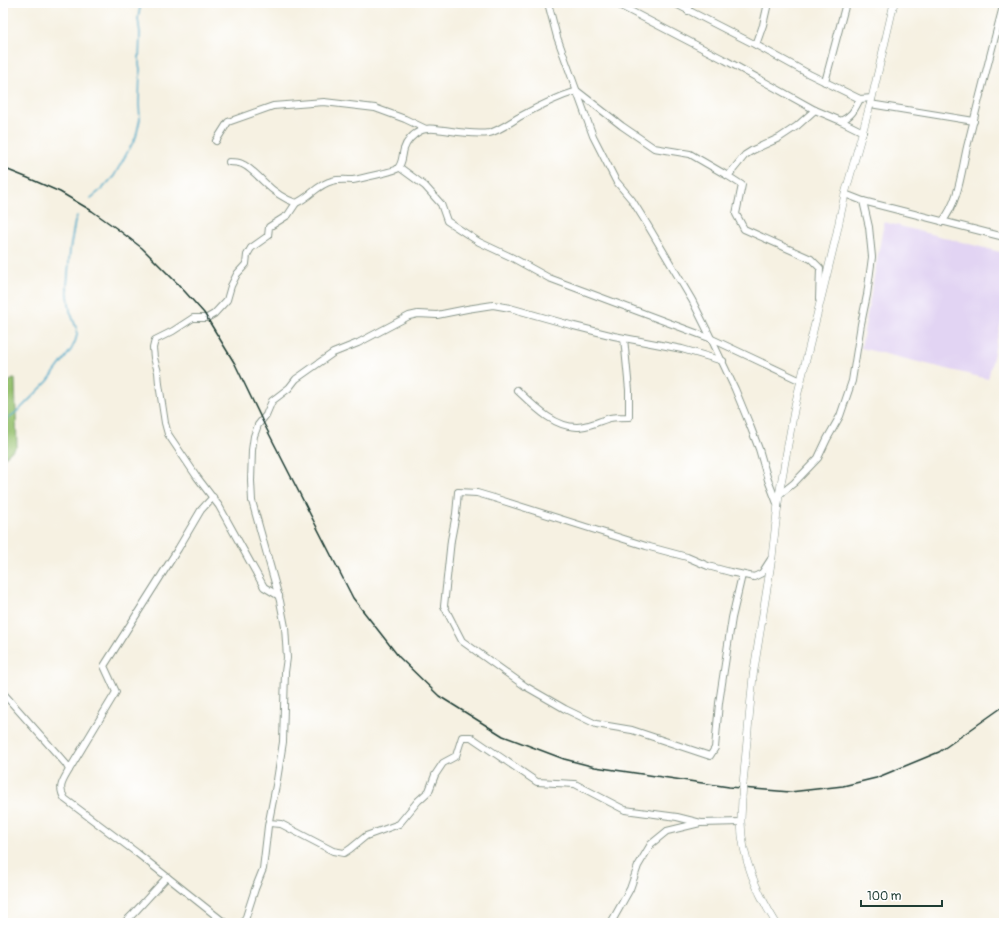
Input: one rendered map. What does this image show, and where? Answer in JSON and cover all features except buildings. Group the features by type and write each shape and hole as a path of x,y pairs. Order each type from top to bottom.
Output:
{"main road":[{"path":"776,923 765,905 752,878 745,850 741,822 753,676 772,558 779,495 795,405 845,194 871,101 894,3"}],"street":[{"path":"548,3 557,37 593,136 616,182 632,200 647,224 692,300 712,339 736,389 778,506"},
{"path":"615,3 725,60 815,110 863,132"},
{"path":"674,3 860,99 974,122"},
{"path":"688,11 690,3"},
{"path":"756,45 763,26 768,3"},
{"path":"825,82 846,3"},
{"path":"942,222 948,214 956,196 1004,4"},
{"path":"279,596 264,587 227,519 168,434 161,401 158,372 154,358 153,348 155,340 173,331 193,318 207,318 214,314 228,300 237,274 246,264 247,255 251,248 268,236 269,227 288,215 296,203 300,202 330,181 354,180 397,170 401,164 404,149 408,141 418,131 426,129 467,133 494,132 550,100 577,92 654,148 690,154 742,185 736,214 744,229 811,259 820,268 818,310"},
{"path":"841,121 849,117 860,99"},
{"path":"216,141 228,122 273,106 324,102 375,108 405,119 426,129"},
{"path":"728,176 745,155 779,138 815,110"},
{"path":"229,162 241,163 285,199 296,203"},
{"path":"399,167 431,192 441,204 447,221 479,242 511,257 549,278 712,339 801,381"},
{"path":"845,194 863,201 1004,237"},
{"path":"779,495 794,483 818,458 840,416 852,381 872,256 869,227 863,201"},
{"path":"244,923 263,869 268,824 283,742 285,672 287,658 283,613 252,501 251,481 254,436 272,401 289,388 296,379 333,353 409,316 418,314 437,315 492,305 510,308 624,338 682,349 723,361"},
{"path":"517,390 544,414 554,421 567,426 578,427 609,418 629,417 629,390 624,338"},
{"path":"742,575 732,618 721,688 715,748 710,756 632,730 596,724 538,694 462,641 444,606 458,492 477,493 646,546 687,557 708,566 742,575 754,577 762,573 772,558"},
{"path":"213,497 201,510 174,556 104,666 116,692 69,770 61,787 62,794 65,799 137,853 225,923"},
{"path":"3,693 66,764 69,770"},
{"path":"268,824 281,824 333,851 344,853 366,836 399,824 418,801 429,791 435,775 443,763 456,756 462,737 471,737 538,782 575,784 625,810 677,817 701,823"},
{"path":"612,921 630,889 638,866 651,844 667,831 701,823 741,822"},
{"path":"124,923 167,878"}],"shaded area":[{"path":"884,222 1004,253 1004,310 988,379 861,348"}],"green space":[{"path":"15,378 17,446 3,459 3,385"}],"waterway":[{"path":"91,198 114,176 136,137 140,119 140,33 138,18 141,3"},
{"path":"3,422 19,410 48,381 71,350 75,342 77,330 70,311 67,287 70,249 77,216"}],"railway":[{"path":"3,168 60,192 92,211 116,228 142,248 178,284 204,313 235,364 353,598 399,657 439,696 503,736 564,759 595,767 729,787 790,792 843,786 876,778 939,752 1004,706"}]}
